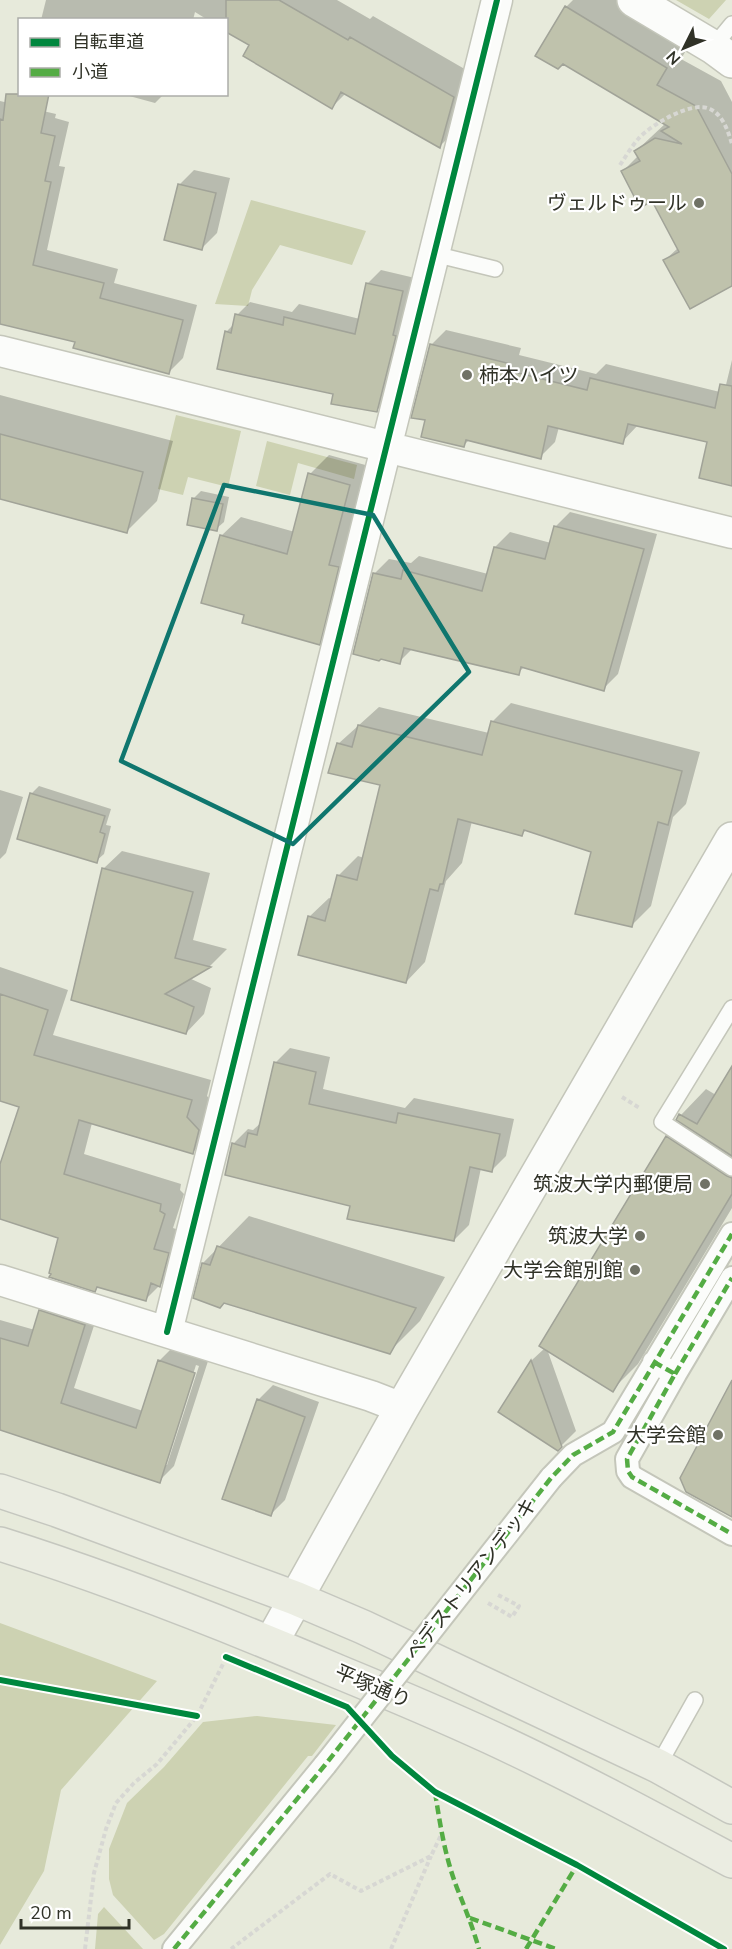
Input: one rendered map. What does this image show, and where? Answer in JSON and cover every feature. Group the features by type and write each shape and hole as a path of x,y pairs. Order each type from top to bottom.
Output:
{"main road":[{"path":"0,1491 294,1598 516,1698 658,1766 732,1807"},
{"name":"平塚通り","path":"0,1544 48,1559 271,1642 490,1737 624,1803 732,1860"}],"street":[{"path":"166,1332 497,0"},
{"path":"634,0 726,44"},
{"path":"0,351 732,533"},
{"path":"271,1642 402,1408 732,839"},
{"name":"ペデストリアンデッキ","path":"174,1949 325,1765 552,1478 573,1455 613,1432 732,1234"},
{"path":"732,1278 627,1460 628,1471 632,1477 732,1534"},
{"path":"0,1280 371,1396 402,1408"},
{"path":"654,1362 675,1374"}],"lane":[{"path":"434,254 495,269"},
{"path":"732,1008 662,1122 732,1168"},
{"path":"658,1766 695,1700"}],"path":[{"path":"620,165 639,138 652,127 675,114 694,107 711,109 726,124 732,144"},
{"path":"482,1599 512,1617 519,1606 491,1592"},
{"path":"86,1949 94,1873 116,1803 134,1783 157,1764 197,1716 226,1657"},
{"path":"185,1714 197,1716"},
{"path":"374,1735 392,1756 435,1792 567,1859 724,1949"},
{"path":"391,1949 442,1833"},
{"path":"231,1949 330,1874 361,1891 431,1856"}],"highlighted area":[{"path":"224,485 373,515 469,672 293,844 121,761"}],"green space":[{"path":"676,0 726,0 709,19"},
{"path":"251,200 366,231 352,265 280,245 252,290 248,306 215,304"},
{"path":"176,415 241,431 228,487 188,477 183,495 158,489"},
{"path":"267,441 357,465 354,479 298,463 290,495 256,486"},
{"path":"0,1623 157,1681 61,1790 44,1871 0,1945"},
{"path":"257,1716 336,1725 312,1756 308,1756 164,1934 154,1940 113,1895 109,1879 109,1849 127,1803 164,1767 203,1722"},
{"path":"104,1907 143,1949 95,1949 98,1914"}],"building":[{"path":"226,0 279,0 348,40 350,37 454,97 440,148 341,92 332,109 243,56 249,45 228,33 228,18 226,18"},
{"path":"565,6 667,68 657,85 696,106 732,174 732,286 690,309 663,260 679,252 652,201 640,208 621,171 640,161 634,151 655,138 682,144 661,131 669,127 563,64 558,69 535,56"},
{"path":"6,94 49,96 41,133 55,136 45,181 51,182 33,265 104,283 100,298 183,320 169,374 73,348 75,342 0,324 0,119 3,120"},
{"path":"178,184 216,193 202,250 164,240"},
{"path":"366,283 403,291 393,335 396,336 377,412 331,404 333,394 217,369 225,331 231,333 235,314 283,325 284,317 355,334"},
{"path":"430,344 507,363 506,370 587,390 590,378 715,408 720,384 732,386 732,486 699,478 707,442 628,424 623,444 548,426 541,459 466,440 464,447 421,437 425,420 411,418"},
{"path":"0,434 143,472 127,533 0,499"},
{"path":"308,473 350,485 329,565 339,567 320,645 242,623 244,615 201,603 220,535 287,554"},
{"path":"192,498 223,504 217,531 187,525"},
{"path":"554,526 644,549 604,691 521,667 519,675 404,648 400,664 353,654 373,573 401,579 403,570 482,591 494,547 545,559"},
{"path":"491,721 682,771 668,825 658,822 632,927 575,914 591,852 524,830 522,836 458,819 443,884 440,884 438,891 430,889 406,983 298,955 308,916 325,921 337,875 357,880 380,785 328,773 337,743 352,747 358,725 482,755"},
{"path":"30,793 105,816 100,832 105,834 97,863 17,839"},
{"path":"102,868 193,892 175,958 211,967 165,994 194,1007 186,1034 71,1000"},
{"path":"0,994 48,1010 34,1055 192,1100 187,1117 199,1130 193,1154 79,1120 64,1174 161,1204 160,1211 165,1214 154,1249 169,1253 160,1287 151,1283 146,1301 97,1287 95,1292 49,1277 58,1238 0,1219 0,1164 19,1107 0,1101"},
{"path":"274,1062 316,1072 309,1104 396,1123 398,1113 500,1134 492,1172 470,1167 454,1241 347,1219 350,1206 225,1175 232,1143 245,1147 248,1133 257,1135"},
{"path":"732,1066 732,1156 676,1120 679,1114 697,1124"},
{"name":"大学会館別館","path":"666,1136 732,1178 732,1194 613,1392 539,1346"},
{"path":"217,1246 416,1308 390,1354 224,1303 220,1308 193,1298 202,1263 210,1265"},
{"path":"39,1310 85,1325 61,1403 136,1428 158,1360 195,1373 160,1483 0,1430 0,1338 28,1346"},
{"path":"531,1360 562,1447 558,1451 498,1412"},
{"name":"大学会館","path":"732,1380 732,1517 686,1492 680,1478"},
{"path":"257,1399 305,1417 271,1516 222,1499"}],"marked path":[{"path":"174,1949 325,1765 551,1478 573,1455 613,1432 732,1234"},
{"path":"675,1374 732,1278"},
{"path":"654,1362 675,1374 627,1459 628,1471 632,1477 732,1534"},
{"path":"435,1792 449,1864 479,1949"},
{"path":"526,1949 577,1865"},
{"path":"470,1918 556,1949"}],"cycle path":[{"path":"167,1332 497,0"},
{"path":"226,1657 347,1707 392,1756 435,1792 577,1865 724,1949"},
{"path":"0,1680 197,1716"}],"place":[{"name":"ヴェルドゥール","path":"699,203"},
{"name":"柿本ハイツ","path":"467,375"},
{"name":"筑波大学内郵便局","path":"705,1184"},
{"name":"筑波大学","path":"640,1236"},
{"name":"大学会館別館","path":"635,1270"},
{"name":"大学会館","path":"718,1435"}]}
